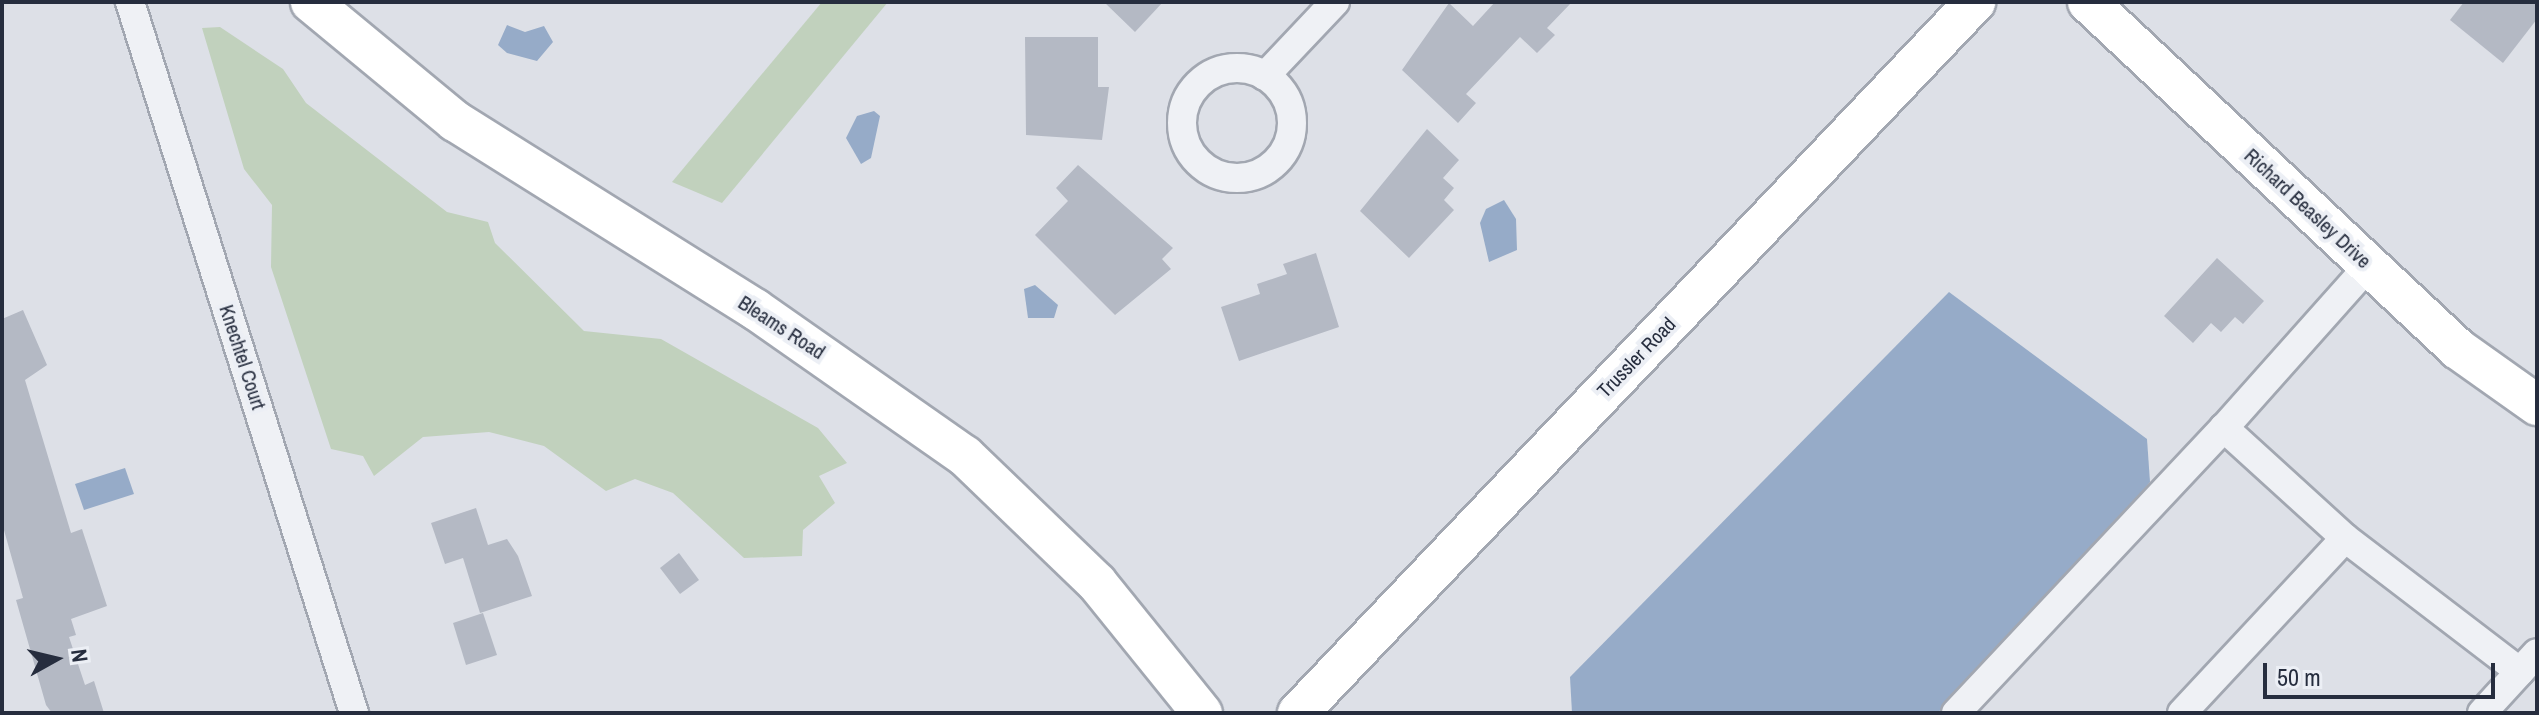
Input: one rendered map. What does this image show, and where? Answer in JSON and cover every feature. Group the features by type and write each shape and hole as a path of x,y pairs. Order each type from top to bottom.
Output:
{"main road":[{"name":"Bleams Road","path":"311,2 455,121 803,340 965,456 1097,583 1202,713"},
{"name":"Trussler Road","path":"1298,713 1975,2"},
{"name":"Richard Beasley Drive","path":"2088,2 2458,349 2537,405"}],"street":[{"name":"Knechtel Court","path":"130,2 354,713"},
{"path":"1265,76 1335,2"},
{"path":"1956,713 2224,428 2369,265"},
{"path":"2224,428 2345,538 2528,662 2482,713"},
{"path":"2182,713 2345,538"}],"green space":[{"path":"822,2 888,2 722,203 672,182"},
{"path":"220,27 283,69 306,103 447,212 488,222 495,243 584,331 661,339 818,428 847,463 819,476 835,503 803,530 802,556 744,558 673,493 635,479 606,491 544,446 489,432 423,437 374,476 363,456 331,449 271,267 272,205 244,169 202,28"}],"water":[{"path":"507,25 525,32 544,26 553,42 537,61 507,53 498,45"},
{"path":"874,111 880,116 871,158 861,164 846,138 857,116"},
{"path":"1504,200 1516,219 1517,250 1489,262 1480,223 1486,209"},
{"path":"1035,285 1058,305 1054,318 1028,318 1024,289"},
{"path":"1949,292 2147,439 2150,482 2028,638 1937,713 1572,713 1570,677"},
{"path":"125,468 134,494 84,510 75,484"}],"building":[{"path":"1104,2 1163,2 1135,32"},
{"path":"1495,2 1572,2 1547,28 1555,35 1537,53 1520,37 1466,94 1476,103 1458,123 1402,70 1449,3 1473,26"},
{"path":"2464,2 2537,2 2537,19 2503,63 2450,20"},
{"path":"1025,37 1098,37 1098,87 1109,87 1102,140 1026,135"},
{"path":"1427,129 1459,160 1443,178 1454,188 1444,200 1454,210 1409,258 1360,211"},
{"path":"1078,165 1173,248 1162,259 1171,269 1115,315 1035,235 1068,201 1056,188"},
{"path":"1316,253 1339,327 1239,361 1221,307 1260,294 1257,284 1287,274 1283,264"},
{"path":"2217,258 2264,301 2243,324 2235,317 2221,332 2211,323 2193,343 2164,316"},
{"path":"23,310 47,365 25,380 71,533 82,529 107,606 71,619 76,635 69,637 85,685 94,681 104,713 52,713 46,705 16,600 23,598 2,523 2,319"},
{"path":"476,508 488,545 507,539 518,556 532,596 480,613 463,558 445,564 431,523"},
{"path":"679,553 699,580 680,594 660,568"},
{"path":"483,613 497,655 466,665 453,623"}]}
